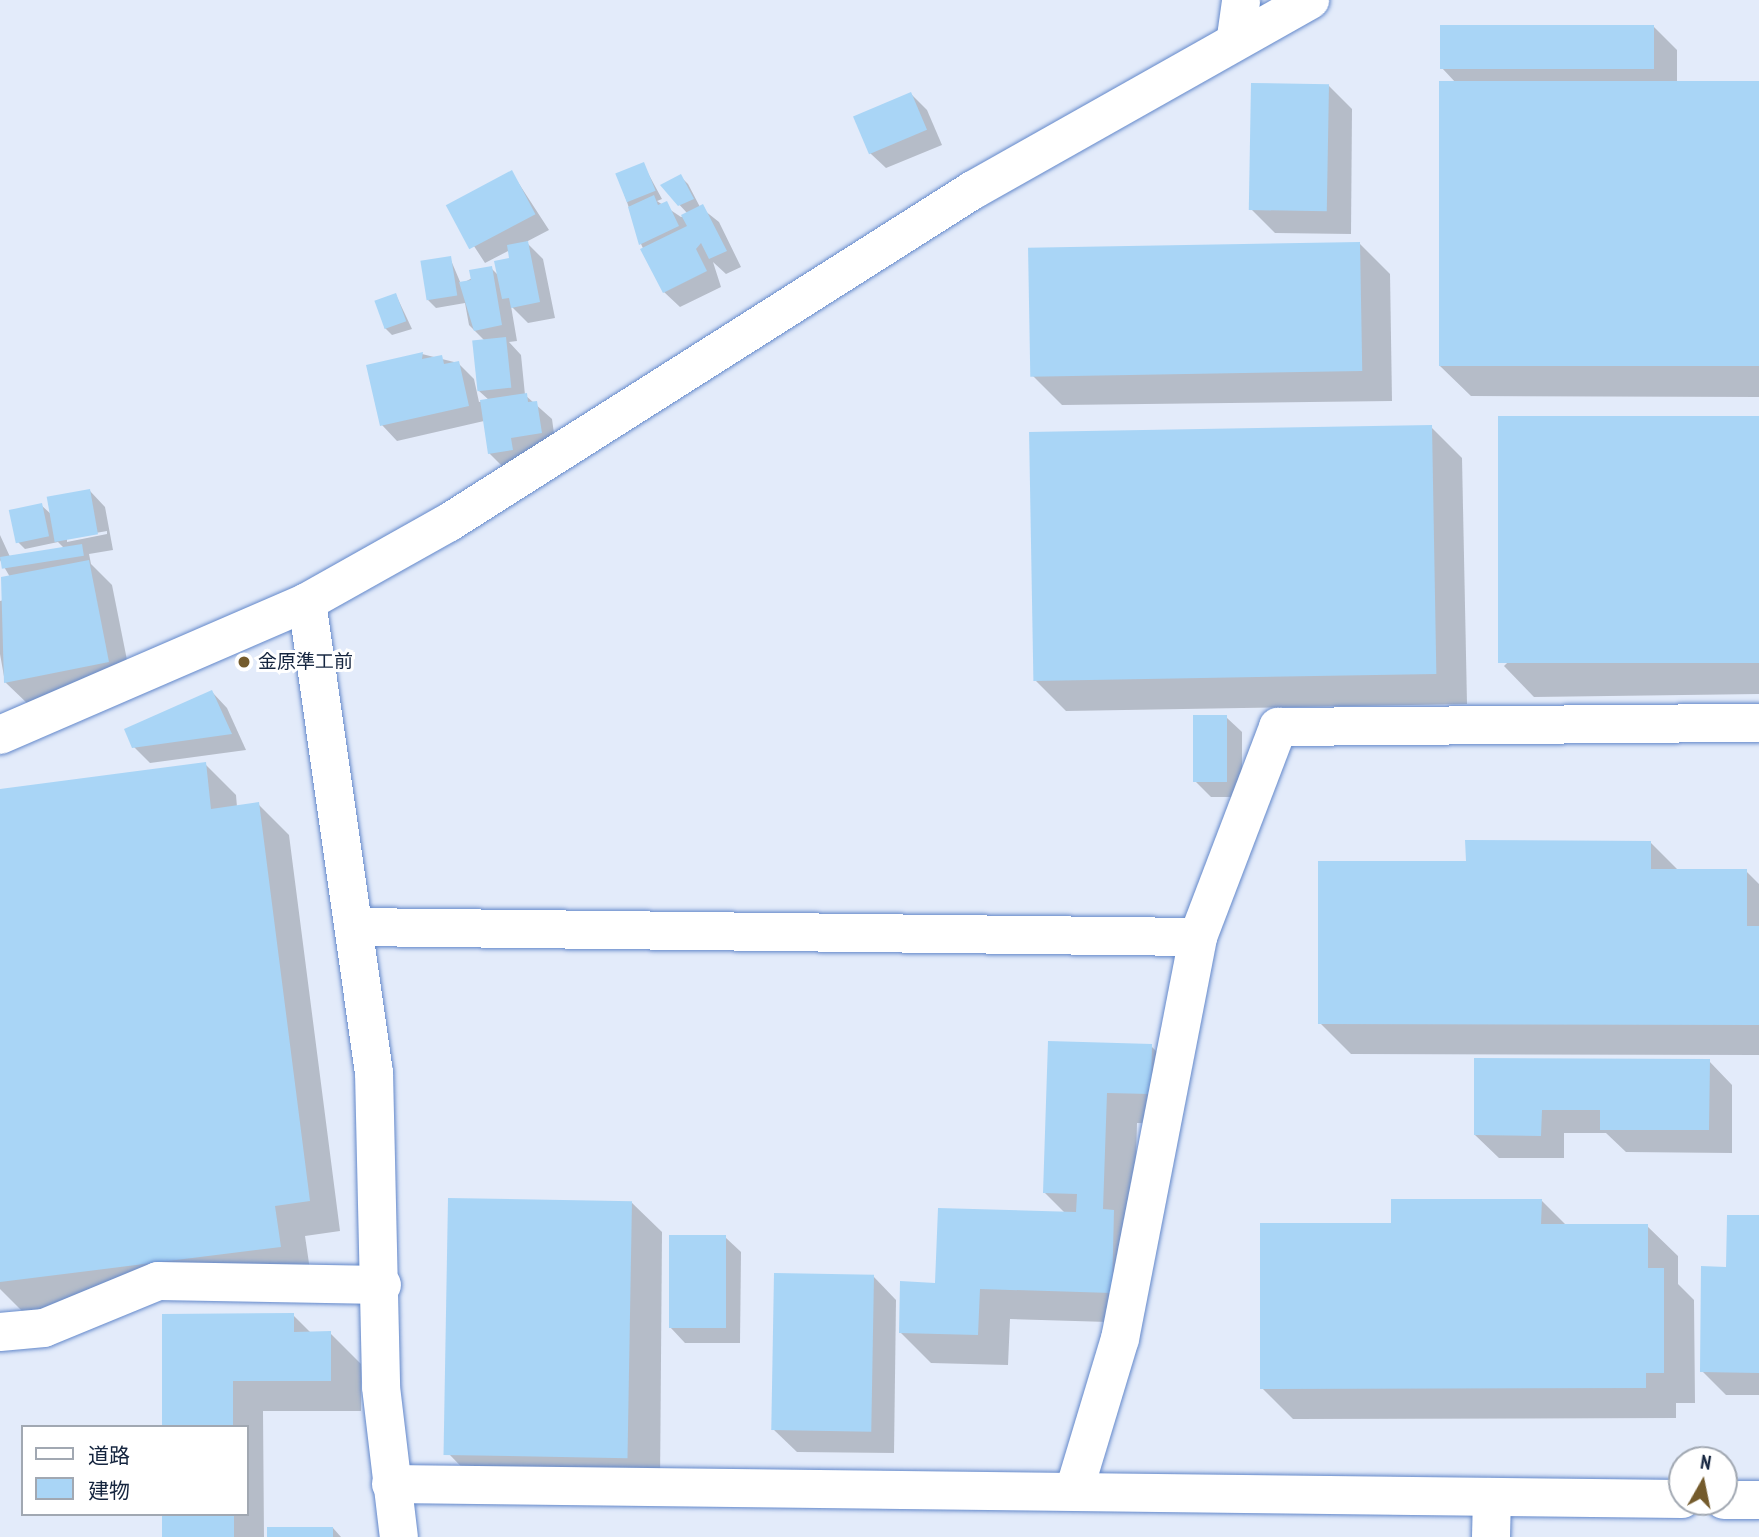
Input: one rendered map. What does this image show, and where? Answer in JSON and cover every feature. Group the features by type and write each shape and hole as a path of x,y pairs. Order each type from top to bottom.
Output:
{"street":[{"path":"0,735 307,602 471,509 1238,18 1310,0"},
{"path":"307,602 374,1072 382,1285 380,1387 399,1537"},
{"path":"1074,1491 1120,1339 1198,937 1278,727 1759,723"},
{"path":"354,927 1198,937"},
{"path":"0,1332 44,1328 158,1281 382,1285"},
{"path":"391,1484 1668,1499"},
{"path":"1491,1537 1492,1497"},
{"path":"1738,1500 1759,1500"}],"building":[{"path":"1440,25 1654,25 1654,69 1440,69"},
{"path":"1439,81 1759,81 1759,366 1439,366"},
{"path":"1251,83 1329,84 1327,211 1249,210"},
{"path":"911,92 927,130 869,154 853,117"},
{"path":"644,162 656,191 627,202 615,174"},
{"path":"512,170 535,214 469,249 446,205"},
{"path":"681,174 694,199 678,206 660,185"},
{"path":"654,195 658,205 667,201 679,226 639,245 628,207"},
{"path":"703,204 727,251 709,259 701,243 696,249 707,271 663,293 640,249 687,226 681,215"},
{"path":"528,241 540,302 511,308 509,298 502,299 494,261 509,258 507,245"},
{"path":"1360,242 1362,371 1030,377 1028,248"},
{"path":"451,256 457,296 427,300 420,261"},
{"path":"492,266 502,325 474,331 459,282 471,280 469,270"},
{"path":"396,293 406,321 385,329 374,301"},
{"path":"506,337 511,388 478,391 472,341"},
{"path":"423,352 422,359 442,355 444,364 459,361 469,406 380,426 366,365"},
{"path":"527,393 528,402 537,401 542,433 511,438 513,450 488,454 480,400"},
{"path":"1498,416 1759,416 1759,663 1498,663"},
{"path":"1432,425 1436,674 1033,681 1029,432"},
{"path":"90,489 98,534 55,542 47,497"},
{"path":"42,503 49,536 16,543 9,510"},
{"path":"82,544 84,556 2,569 0,557"},
{"path":"89,560 109,662 4,683 1,577"},
{"path":"212,690 232,734 132,748 124,729"},
{"path":"1193,715 1227,715 1227,782 1193,782"},
{"path":"206,762 211,809 259,802 310,1201 275,1206 281,1247 0,1282 0,789"},
{"path":"1465,840 1651,841 1651,869 1747,869 1747,926 1759,926 1759,1025 1318,1024 1318,861 1466,861"},
{"path":"1048,1041 1152,1044 1151,1094 1107,1093 1103,1209 1114,1210 1112,1293 980,1289 978,1335 899,1333 900,1281 935,1283 938,1208 1076,1212 1077,1194 1043,1193"},
{"path":"1474,1058 1710,1059 1709,1130 1600,1130 1600,1110 1542,1110 1541,1136 1474,1135"},
{"path":"448,1198 632,1201 627,1458 444,1455"},
{"path":"1391,1199 1542,1199 1541,1224 1648,1224 1648,1268 1664,1268 1664,1373 1646,1373 1646,1388 1260,1389 1260,1223 1391,1223"},
{"path":"1727,1215 1759,1215 1759,1373 1700,1372 1701,1266 1726,1267"},
{"path":"669,1235 726,1235 726,1328 669,1328"},
{"path":"774,1273 874,1275 871,1432 771,1430"},
{"path":"294,1313 294,1332 331,1331 331,1381 233,1381 233,1425 162,1425 162,1314"},
{"path":"162,1516 234,1516 234,1537 162,1537"},
{"path":"267,1527 333,1527 333,1537 267,1537"}],"place":[{"name":"金原準工前","path":"244,662"}]}
